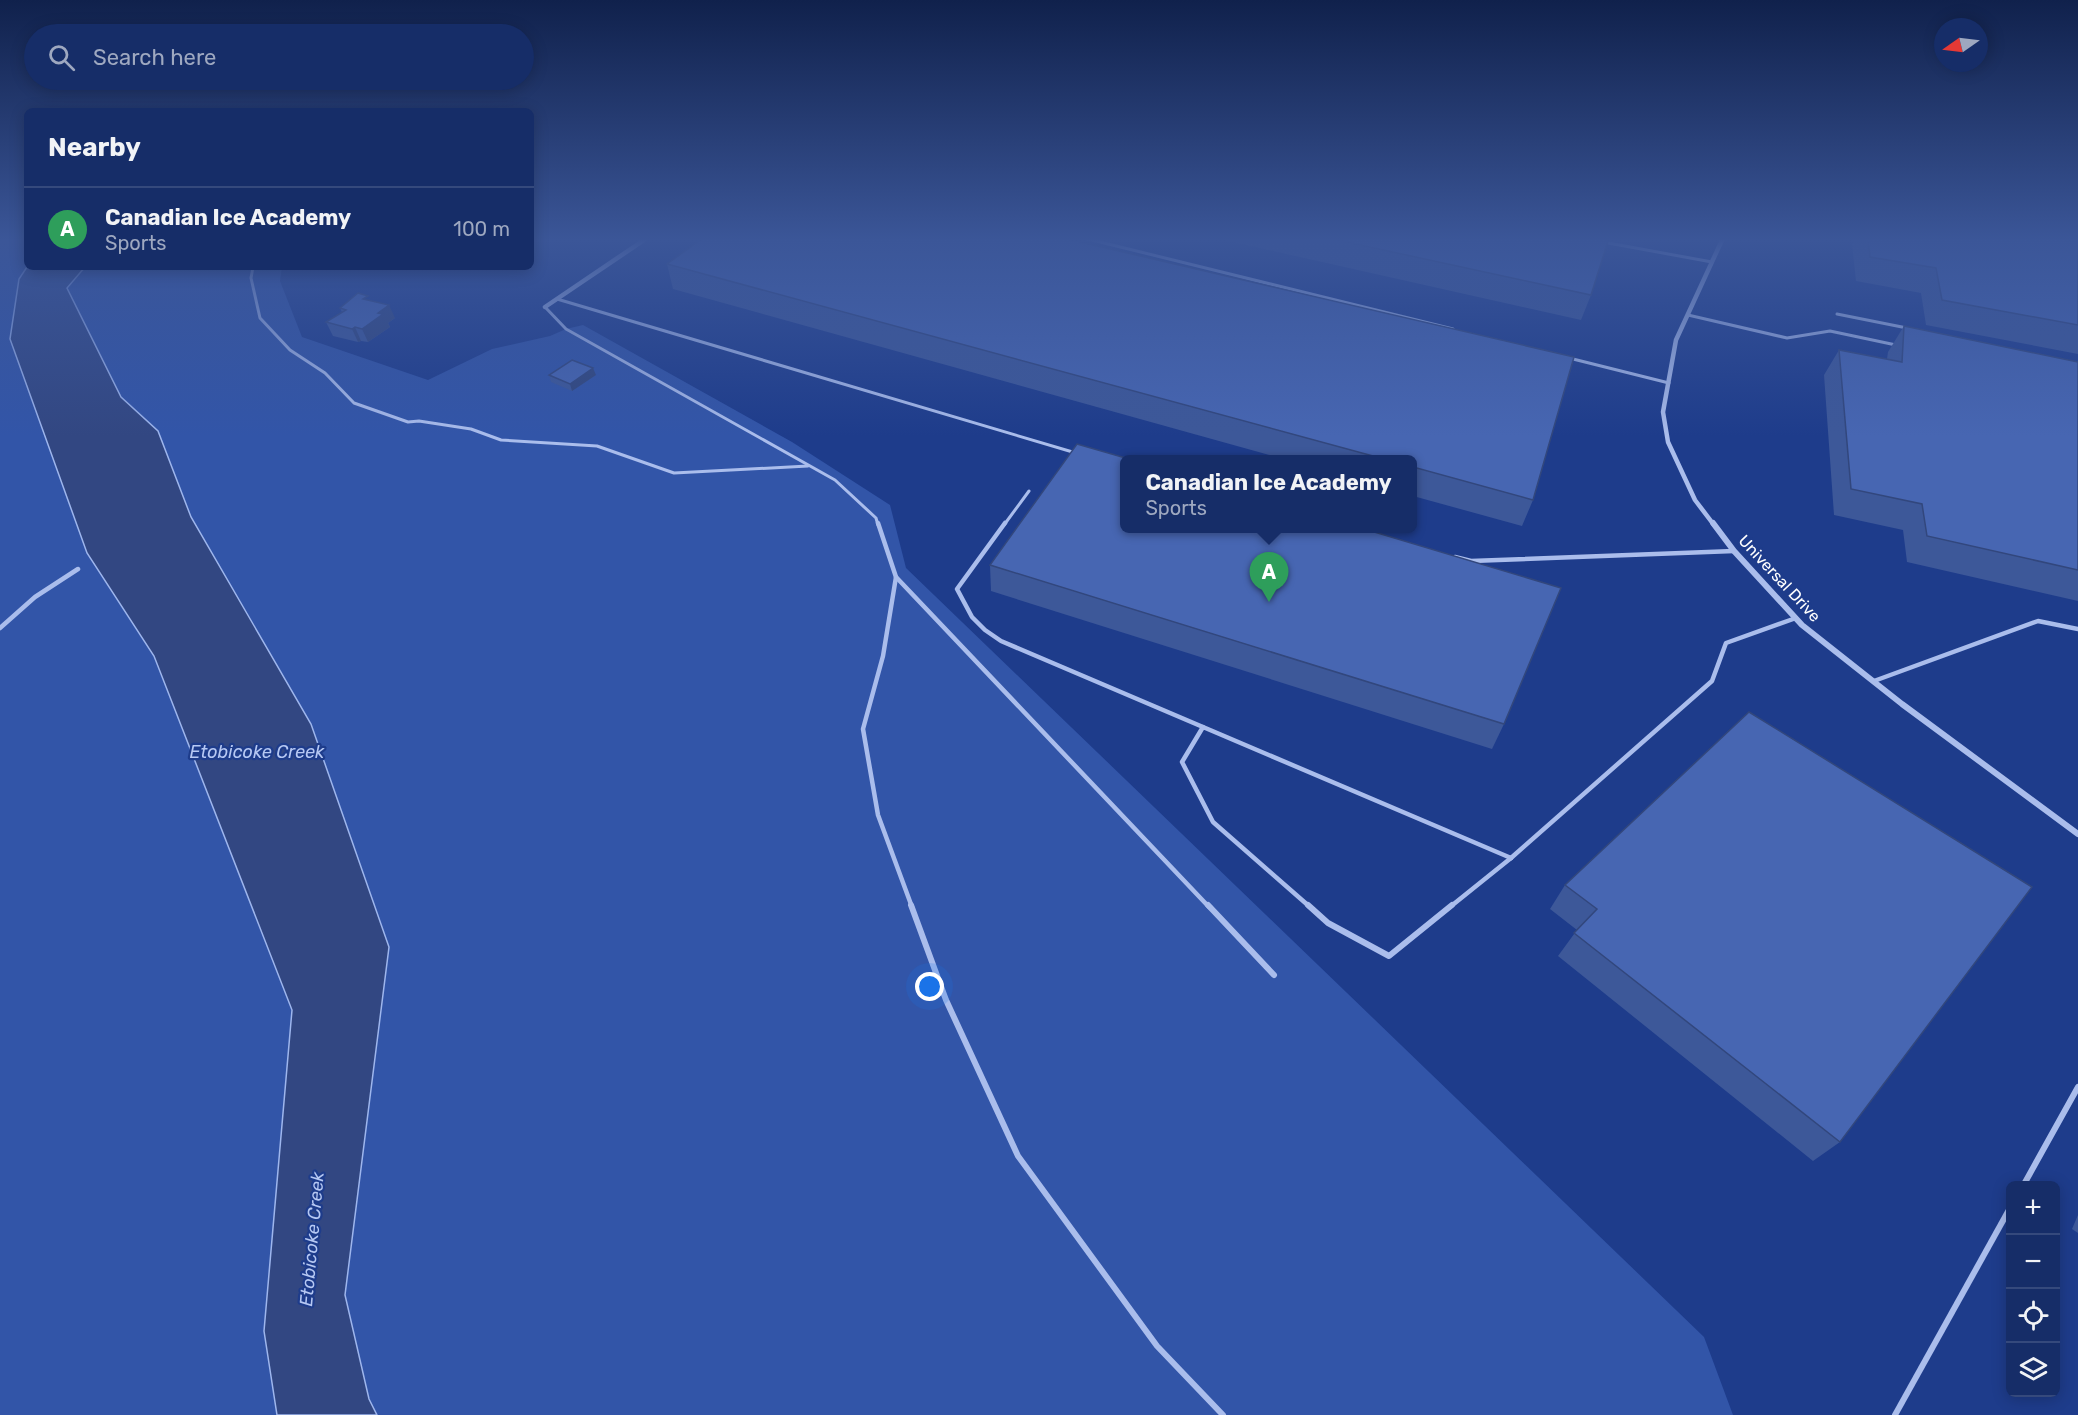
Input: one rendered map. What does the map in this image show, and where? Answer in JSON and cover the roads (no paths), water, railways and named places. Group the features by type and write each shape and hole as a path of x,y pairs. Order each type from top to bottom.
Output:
{"street":[{"path":"545,308 550,304"},
{"name":"Universal Drive","path":"1693,304 1676,340 1663,412 1668,442 1695,500 1734,550 1796,618 1874,681 2078,834"}],"lane":[{"path":"257,304 260,318 290,350 325,373 354,403 408,422 419,421 471,429 501,440 597,446 674,473 810,466"},
{"path":"574,304 1080,454"},
{"path":"1351,304 1464,332"},
{"path":"545,308 566,329 835,480 876,518 896,577 1274,975"},
{"path":"1837,314 1917,330"},
{"path":"1688,315 1787,338 1830,331 1898,345"},
{"path":"1566,357 1669,382"},
{"path":"1029,491 957,589 964,609 987,634 1511,858"},
{"path":"1449,555 1471,561 1734,550"},
{"path":"0,628 35,597 78,569"},
{"path":"896,577 883,656 863,729 878,815 946,1000 1018,1156 1157,1346 1223,1415"},
{"path":"1203,727 1182,762 1213,822 1328,923 1389,956 1511,858 1712,681 1726,643 1796,618"},
{"path":"1874,681 2038,621 2078,629"},
{"path":"2025,1181 2078,1087"},
{"path":"1894,1415 2006,1215"}],"water":[{"name":"Etobicoke Creek","path":"15,304 75,304 121,397 158,431 191,517 311,724 389,947 345,1295 369,1399 377,1415 277,1415 264,1331 292,1010 154,656 87,553 10,339"}],"place":[{"name":"Canadian Ice Academy","path":"1269,602"}]}
